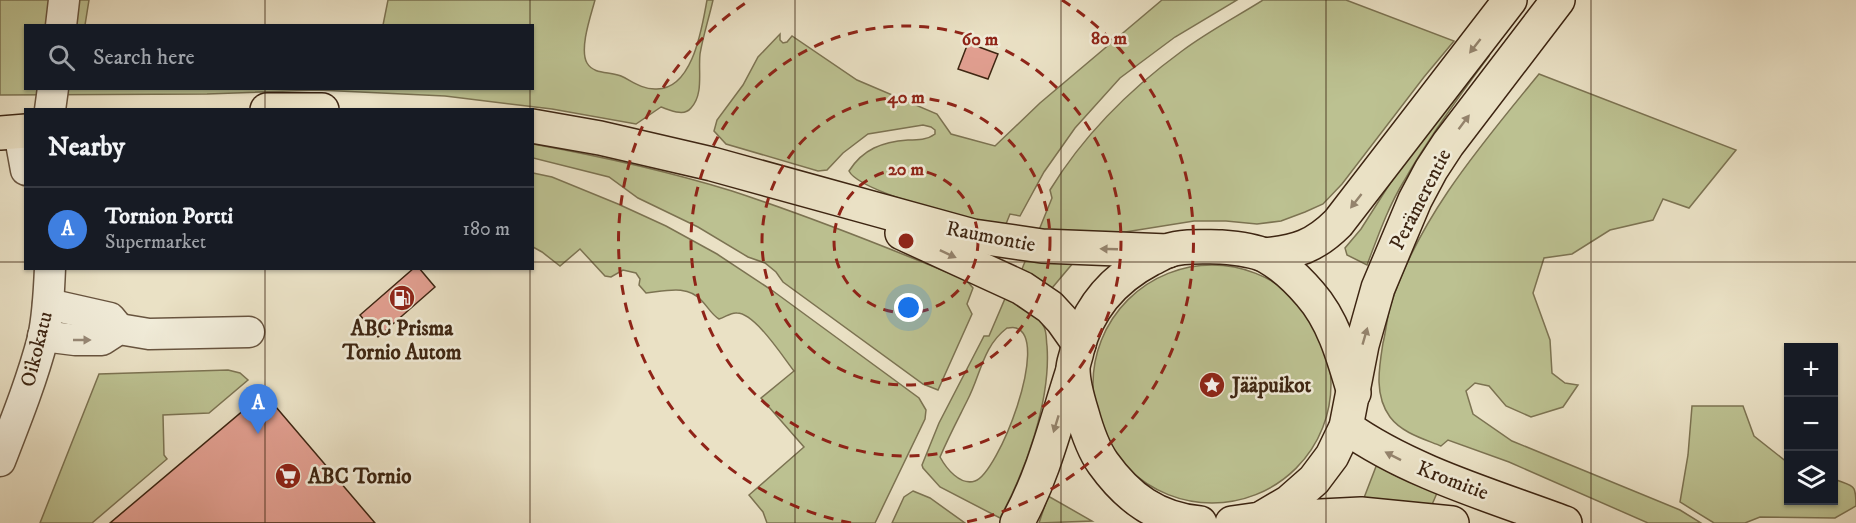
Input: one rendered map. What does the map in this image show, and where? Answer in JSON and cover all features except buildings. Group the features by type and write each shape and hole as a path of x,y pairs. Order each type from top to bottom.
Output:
{"main road":[{"name":"Perämerentie","path":"1264,255 1287,253 1305,248 1324,238 1510,0"},
{"name":"Perämerentie","path":"1246,521 1289,502 1314,480 1332,456 1346,427 1362,345 1378,288 1420,190 1448,144 1558,0"},
{"name":"Raumontie","path":"534,126 653,150 973,236 1042,246 1168,250 1231,247 1264,255"},
{"name":"Raumontie","path":"818,195 1022,288 1050,307 1062,320 1076,356"},
{"path":"1017,523 1025,509 1050,442 1086,323 1099,301 1114,284 1133,268 1168,250"},
{"path":"1264,255 1295,278 1312,296 1328,321 1341,351 1354,393"},
{"path":"1076,356 1078,397 1085,425 1098,455 1116,481 1140,503 1178,522"},
{"name":"Kromitie","path":"1346,427 1408,463 1565,523"},
{"name":"Kromitie","path":"1246,521 1361,514 1452,523"}],"street":[{"path":"61,24 64,0"},
{"path":"50,108 53,90"},
{"path":"15,132 24,163"},
{"name":"Oikokatu","path":"0,461 21,409 43,336 50,270"},
{"path":"48,304 110,318 119,329 149,334 249,332"},
{"path":"43,336 75,340 102,340 119,329"}],"green space":[{"path":"0,0 89,0 85,24 24,24 24,90 318,90 207,94 0,95"},
{"path":"388,0 595,0 584,49 590,67 598,71 617,74 650,89 668,87 687,69 698,41 707,0 713,0 700,54 698,96 688,111 677,112 661,107 636,124 552,109 445,96 318,90 534,90 534,24 383,24"},
{"path":"1162,0 1237,0 1175,37 1120,78 1075,128 1044,172 1020,216 1010,214 1006,224 961,217 914,203 866,184 855,178 849,171 860,157 874,148 929,137 935,134 935,130 931,127 923,125 868,134 843,153 827,170 818,171 726,144 714,131 717,120 743,85 758,57 780,34 780,40 783,43 792,36 857,80 937,114 951,134 995,146 1040,103"},
{"path":"1263,0 1346,0 1454,41 1342,184 1323,204 1281,221 1257,224 1194,221 1119,233 1039,230 1052,198 1050,190 1063,170 1093,132 1126,97 1182,51"},
{"path":"1486,54 1489,56 1434,133 1398,191 1367,265 1347,255 1345,248 1361,229 1396,174"},
{"path":"1539,74 1736,150 1689,208 1663,199 1653,220 1610,230 1572,254 1544,258 1533,293 1550,340 1552,373 1565,383 1578,385 1563,407 1531,417 1506,406 1489,386 1475,383 1466,391 1473,414 1512,441 1680,510 1701,523 1648,523 1509,462 1448,440 1441,446 1414,435 1395,423 1385,409 1380,391 1379,372 1389,311 1402,274 1434,213 1453,184"},
{"path":"534,144 633,164 732,191 850,233 966,280 973,288 967,304 972,314 938,390 923,384 783,282 765,263 748,257 698,227 638,198 609,177 534,158"},
{"path":"534,173 552,177 618,204 666,226 717,254 773,291 919,398 926,410 925,419 875,523 767,523 763,512 749,495 804,447 761,398 794,371 752,320 737,313 719,319 696,296 683,290 646,293 639,285 640,279 636,273 623,270 611,277 605,276 580,249 560,266 534,248"},
{"path":"1026,259 1073,263 1052,288 1020,274"},
{"path":"1212,265 1257,274 1278,285 1296,300 1311,318 1322,339 1331,384 1322,429 1311,450 1296,468 1278,483 1257,494 1212,503 1167,494 1146,483 1128,468 1113,450 1102,429 1093,384 1102,339 1113,318 1128,300 1146,285 1167,274"},
{"path":"1007,294 1038,317 1045,329 1047,346 1045,389 1035,434 1019,478 1000,518 940,487 922,465 939,423 984,336 989,336","holes":["1007,328 1016,328 1025,337 1028,356 1017,406 996,456 985,473 975,481 964,481 950,471 940,457 972,391 987,353"]},
{"path":"228,370 240,373 248,380 209,413 163,415 164,455 167,459 92,523 40,523 99,374"},
{"path":"1692,406 1743,406 1754,436 1784,460 1784,505 1838,505 1838,480 1853,487 1856,506 1835,518 1760,517 1745,523 1714,523 1680,502 1688,455"},
{"path":"1377,464 1392,474 1437,493 1431,507 1362,503"},
{"path":"913,491 930,498 965,523 892,523 904,497"},
{"path":"1048,496 1092,521 1039,523"}],"place":[{"name":"ABC Prisma Tornio Autom","path":"402,298"},
{"name":"Jääpuikot","path":"1212,385"},
{"name":"Tornion Portti","path":"258,434"},
{"name":"ABC Tornio","path":"288,476"}]}
